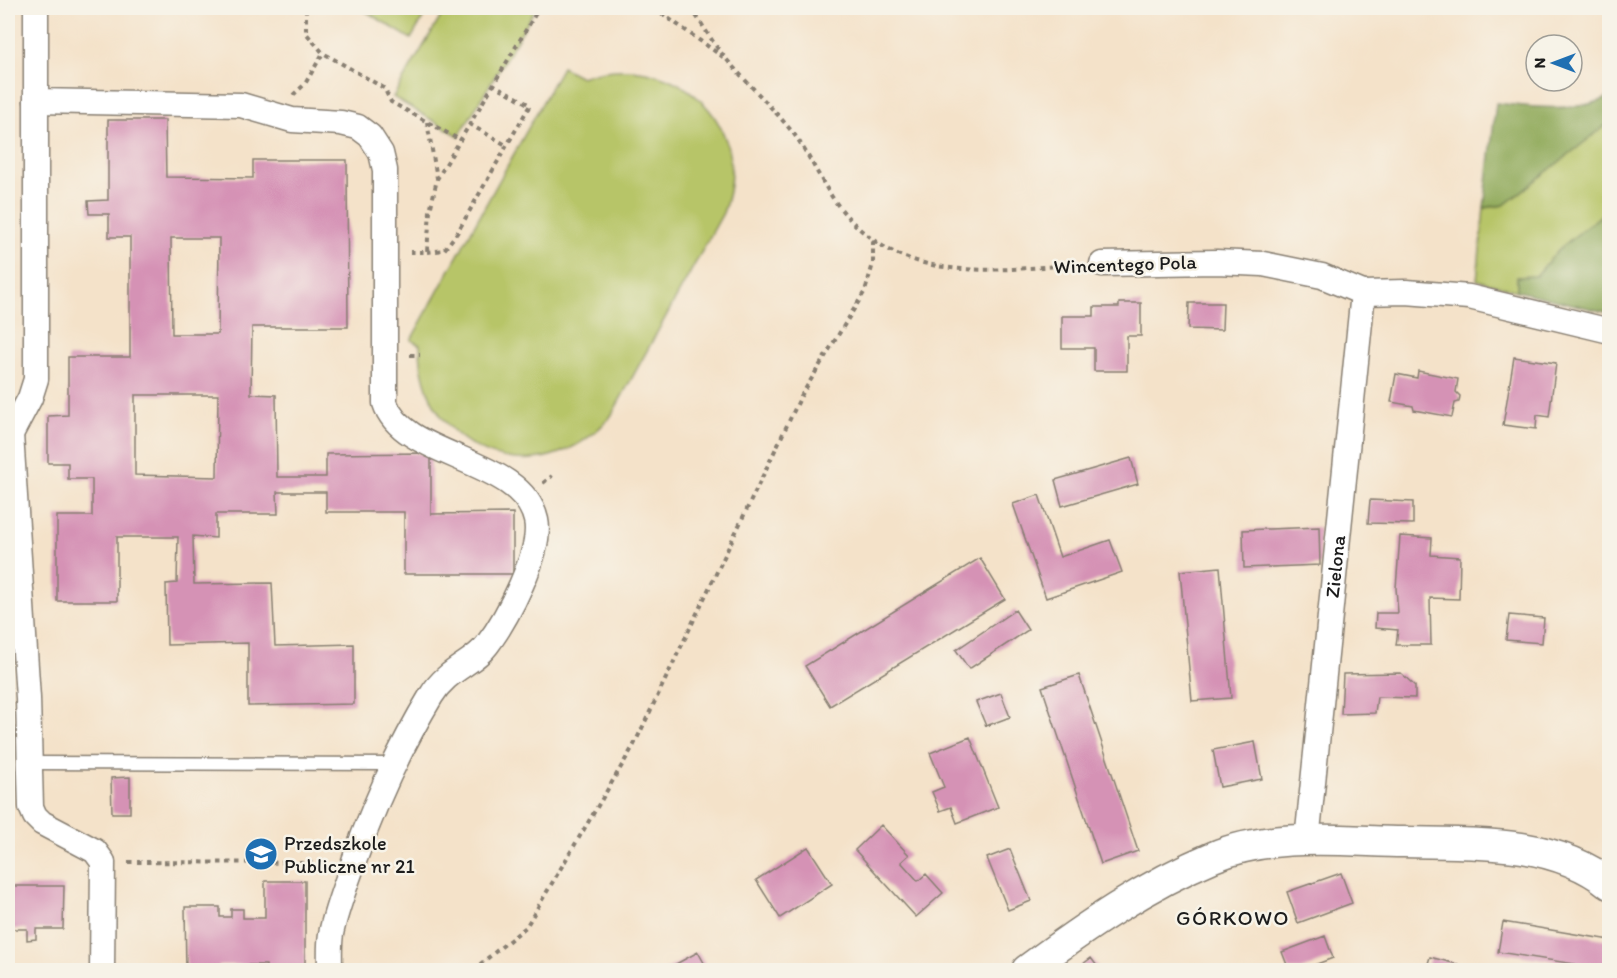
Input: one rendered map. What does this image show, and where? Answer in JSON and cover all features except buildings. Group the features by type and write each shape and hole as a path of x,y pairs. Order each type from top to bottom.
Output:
{"street":[{"path":"36,8 36,379 30,398 9,434 28,698 31,807 35,816 95,851 103,862 102,970"},
{"path":"36,102 241,105 292,120 341,123 358,127 370,136 381,153 385,170 385,403 389,414 395,423 426,441 514,485 530,501 537,522 536,547 527,573 487,646 447,675 432,693 392,764 339,903 331,936 330,970"},
{"name":"Wincentego Pola","path":"1102,264 1216,262 1263,264 1322,276 1363,293 1406,292 1469,297 1610,330"},
{"name":"Zielona","path":"1307,841 1363,293"},
{"path":"1027,970 1068,940 1145,890 1215,856 1261,845 1307,841 1488,844 1522,848 1570,862 1610,884"}],"lane":[{"path":"29,763 392,764"}],"path":[{"path":"306,8 306,33 323,53 384,88 391,102 459,140"},
{"path":"427,252 430,211 437,179 539,8"},
{"path":"654,8 726,59"},
{"path":"691,8 726,59"},
{"path":"269,114 305,84 323,53"},
{"name":"Wincentego Pola","path":"726,59 767,102 795,136 837,203 882,247 912,261 943,269 1102,264"},
{"path":"405,252 444,250 477,200 530,105 493,84"},
{"path":"427,122 437,179"},
{"path":"469,124 508,146"},
{"path":"472,970 526,927 634,746 801,396 866,291 873,264 873,240"},
{"path":"103,862 323,863 323,875"}],"green space":[{"path":"360,8 429,8 411,39"},
{"path":"446,8 536,8 459,136 393,97"},
{"path":"562,67 581,77 614,70 646,72 674,82 698,98 717,121 728,148 731,179 723,213 611,416 582,442 551,456 519,459 488,453 461,438 440,414 425,383 420,345 411,340"},
{"path":"1609,97 1609,123 1504,205 1484,208 1496,103 1554,108 1584,105"},
{"path":"1609,123 1609,209 1559,249 1536,276 1517,277 1517,291 1477,280 1484,208 1504,205"},
{"path":"1609,209 1609,313 1517,291 1517,277 1536,276 1559,249"}],"place":[{"name":"Przedszkole Publiczne nr 21","path":"261,854"}],"district":[{"name":"GÓRKOWO","path":"1233,917"}]}
